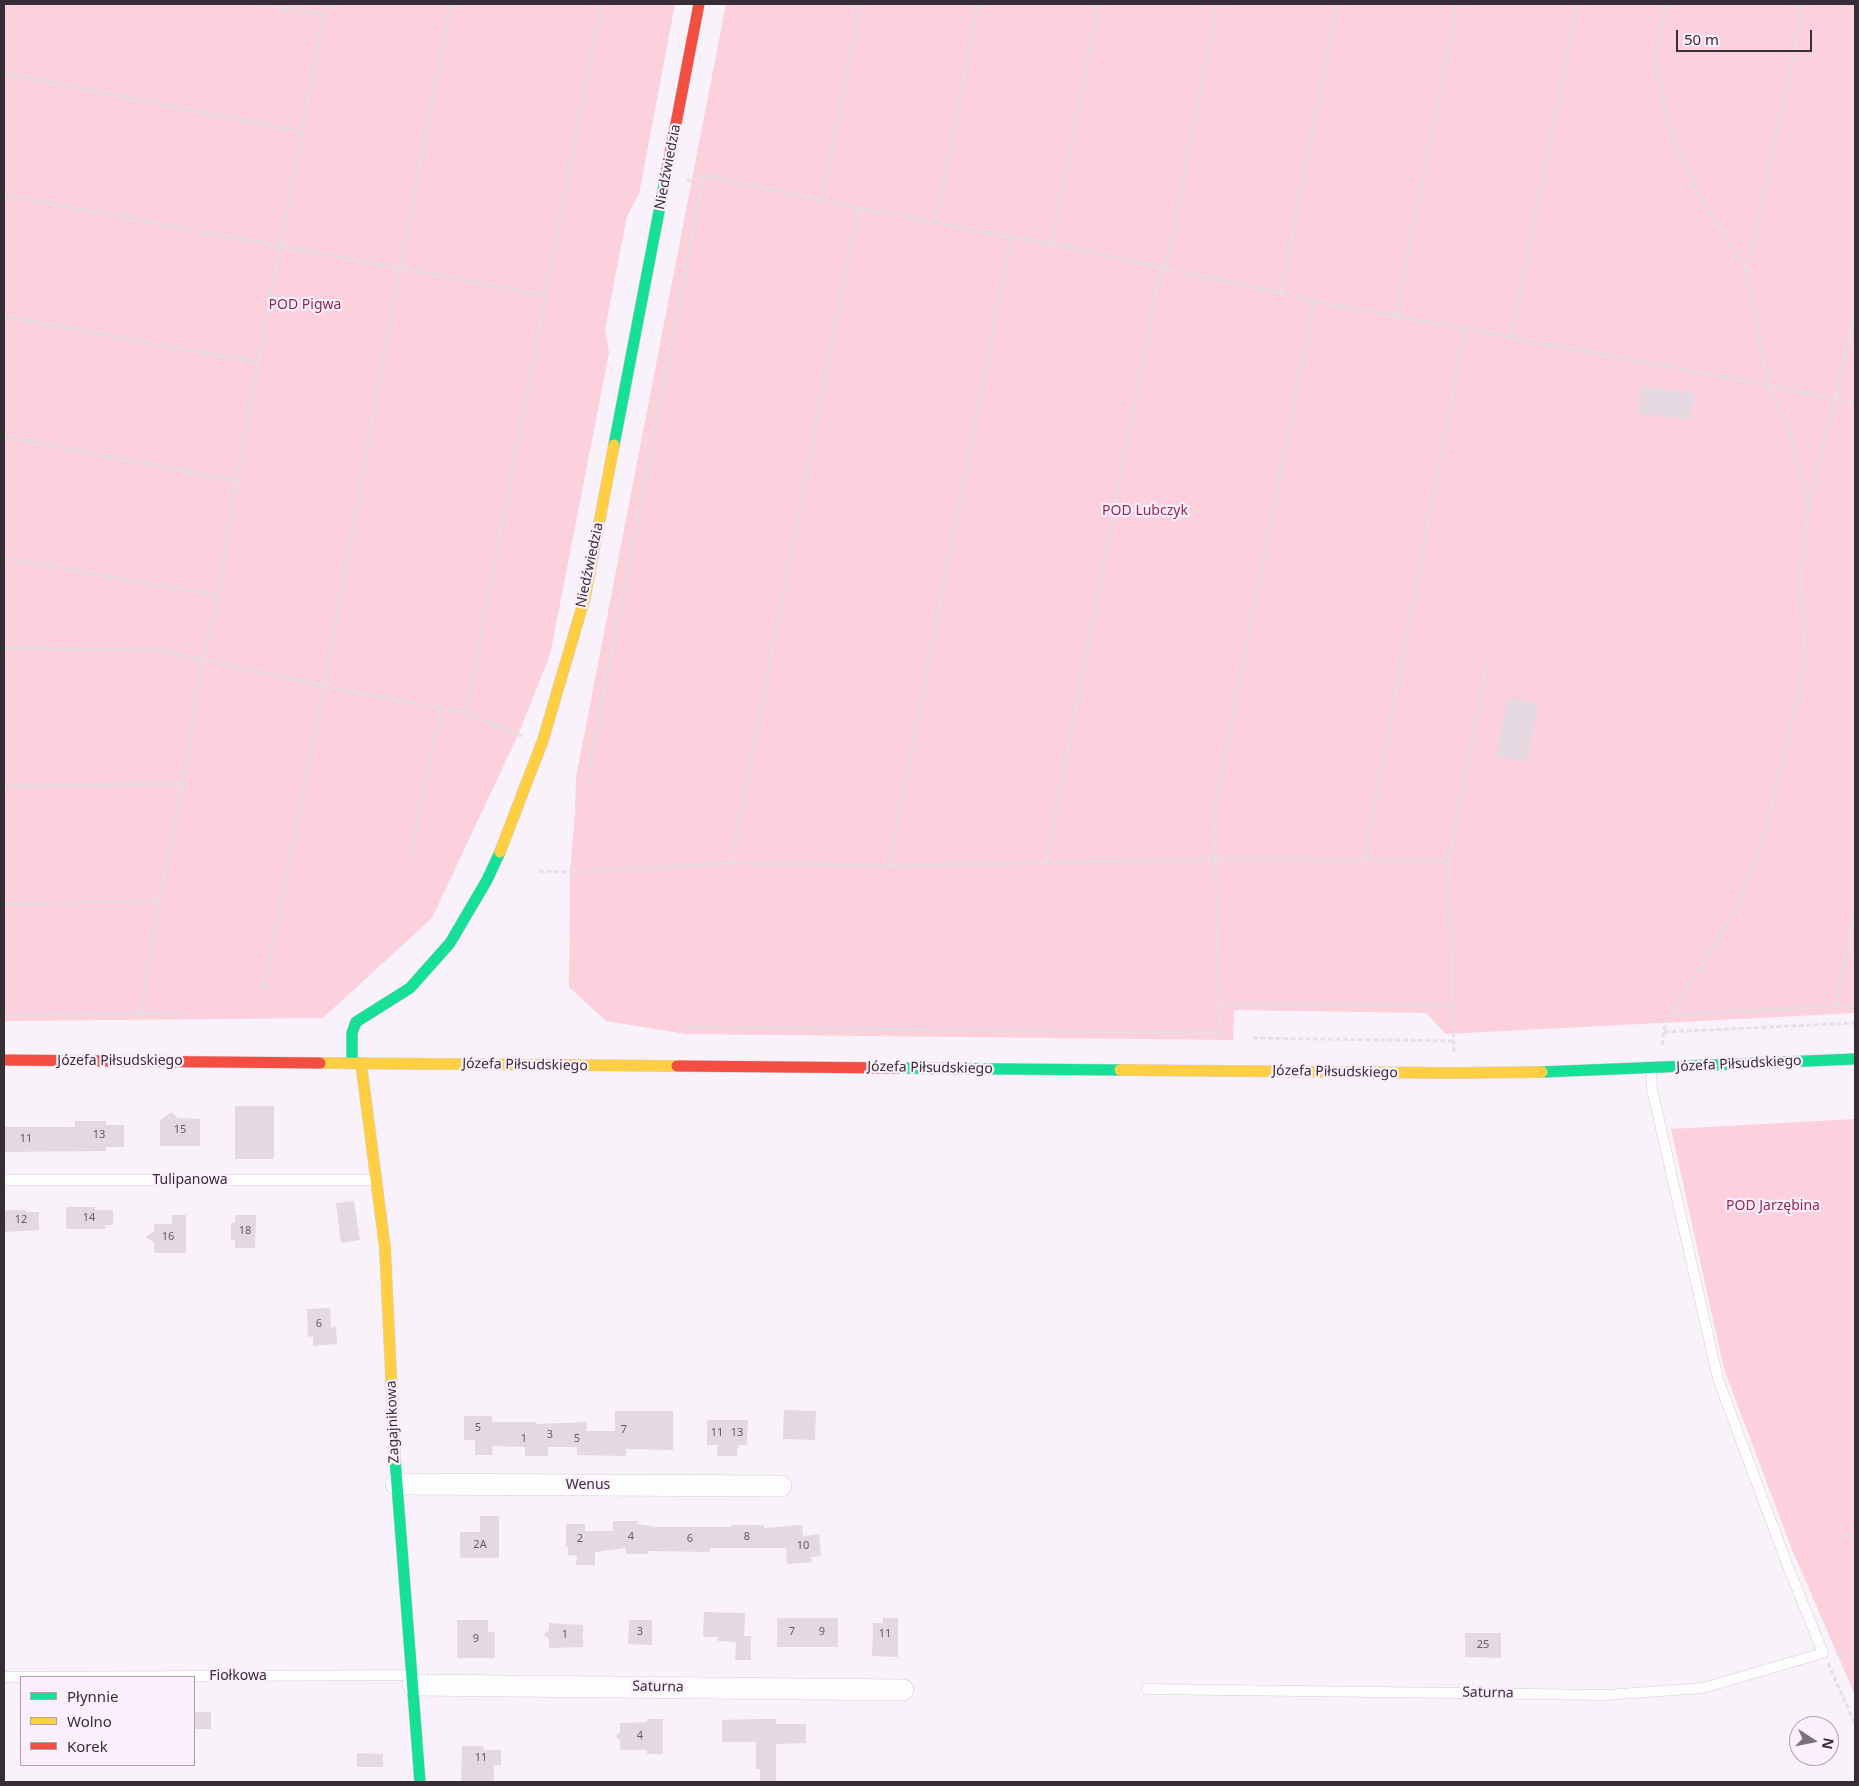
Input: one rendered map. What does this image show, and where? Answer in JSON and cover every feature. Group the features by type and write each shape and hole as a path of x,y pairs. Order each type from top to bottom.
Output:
{"street":[{"name":"Niedźwiedzia","path":"357,1063 352,1033 356,1022 410,988 450,943 469,912 506,840 543,740 585,597 699,4"},
{"name":"Józefa Piłsudskiego","path":"4,1060 1453,1073 1579,1072 1855,1058"},
{"name":"Zagajnikowa","path":"357,1063 385,1248 396,1484 420,1782"},
{"name":"Wenus","path":"396,1484 781,1486"},
{"name":"Saturna","path":"413,1680 903,1690"}],"lane":[{"path":"1652,1069 1652,1089 1718,1378 1787,1564 1823,1653"},
{"name":"Tulipanowa","path":"4,1180 376,1180"},
{"name":"Saturna","path":"1147,1689 1606,1695 1703,1688 1823,1653"},
{"name":"Fiołkowa","path":"4,1677 20,1677"},
{"name":"Fiołkowa","path":"195,1678 413,1680"}],"path":[{"path":"262,4 324,15"},
{"path":"141,1013 159,902 183,784 202,660 218,595 236,481 326,4"},
{"path":"264,988 324,686 400,268 451,4"},
{"path":"466,713 601,4"},
{"path":"822,200 860,4"},
{"path":"936,222 978,4"},
{"path":"1051,244 1098,4"},
{"path":"1046,863 1158,282 1168,254 1218,4"},
{"path":"1281,292 1337,4"},
{"path":"1396,315 1457,4"},
{"path":"1511,338 1577,4"},
{"path":"1666,4 1655,60 1669,125 1687,174 1747,272 1768,385 1790,431 1802,474 1808,509"},
{"path":"1747,272 1804,4"},
{"path":"4,73 302,132"},
{"path":"586,786 704,175"},
{"path":"691,181 704,175 858,208 1051,244 1163,269 1281,292 1314,301 1768,385 1855,404"},
{"path":"4,195 545,295"},
{"path":"731,863 858,208"},
{"path":"889,866 1011,238"},
{"path":"683,1027 1220,1033 1214,812 1314,301"},
{"path":"4,316 259,363"},
{"path":"1665,1023 1733,915 1763,841 1802,681 1804,643 1801,574 1808,509 1855,316"},
{"path":"1364,860 1465,329"},
{"path":"4,436 236,481"},
{"path":"4,558 218,595"},
{"path":"4,648 157,650 324,686 441,707 466,713 518,735"},
{"path":"1453,1073 1450,860 1487,662"},
{"path":"410,858 441,707"},
{"path":"4,786 183,784"},
{"path":"539,871 570,872 731,863 889,866 1216,859 1450,860"},
{"path":"4,904 159,902"},
{"path":"1836,1006 1855,911"},
{"path":"1219,1004 1453,1005"},
{"path":"1670,1015 1855,1005"},
{"path":"4,1015 186,1013"},
{"path":"1664,1032 1855,1023"},
{"path":"1253,1038 1454,1041"},
{"path":"1846,1534 1855,1537"},
{"path":"1855,1656 1823,1653 1855,1724"}],"green space":[{"name":"POD Pigwa","path":"4,4 675,4 639,194 627,216 605,329 609,353 550,655 518,735 432,918 323,1018 4,1021"},
{"name":"POD Lubczyk","path":"726,4 1855,4 1855,1013 1446,1034 1426,1013 1234,1010 1233,1040 686,1034 606,1021 569,987 570,872 576,777"},
{"name":"POD Jarzębina","path":"1855,1119 1855,1695 1791,1547 1724,1369 1671,1129"}],"building":[{"path":"1641,386 1694,393 1691,420 1637,413"},
{"path":"1508,697 1538,703 1527,762 1496,756"},
{"path":"235,1106 274,1106 274,1159 235,1159"},
{"path":"171,1112 178,1118 200,1119 200,1146 160,1146 160,1121"},
{"path":"75,1121 106,1121 106,1125 124,1125 124,1147 106,1147 106,1151 4,1152 4,1127 75,1127"},
{"path":"354,1201 360,1240 341,1243 336,1203"},
{"path":"66,1207 95,1207 95,1210 113,1210 113,1225 105,1225 105,1229 66,1229"},
{"path":"4,1210 39,1212 39,1230 5,1232"},
{"path":"172,1215 186,1215 186,1253 154,1253 154,1242 145,1237 154,1231 154,1224 172,1224"},
{"path":"235,1215 256,1215 255,1248 235,1248 235,1240 231,1240 231,1223 235,1223"},
{"path":"330,1308 331,1328 336,1327 337,1344 313,1346 313,1336 308,1337 307,1309"},
{"path":"784,1410 816,1411 815,1440 783,1439"},
{"path":"615,1411 673,1411 673,1450 626,1449 626,1456 577,1455 577,1447 548,1447 548,1456 525,1456 525,1447 492,1446 493,1455 475,1455 475,1440 464,1440 464,1416 492,1416 492,1422 536,1422 536,1424 587,1422 586,1431 615,1431"},
{"path":"707,1420 748,1420 747,1445 738,1445 737,1456 717,1456 718,1445 707,1445"},
{"path":"480,1516 499,1516 499,1558 460,1558 460,1532 480,1532"},
{"path":"613,1521 638,1521 638,1524 656,1527 764,1525 764,1528 802,1525 803,1536 819,1534 821,1556 811,1557 812,1562 787,1564 786,1548 710,1548 710,1552 648,1551 648,1554 626,1554 626,1548 595,1552 595,1565 576,1565 577,1556 568,1555 568,1547 566,1547 566,1524 585,1524 585,1531 613,1531"},
{"path":"704,1612 745,1613 744,1636 751,1636 751,1660 735,1660 736,1642 718,1641 718,1637 703,1637"},
{"path":"777,1618 838,1618 838,1647 777,1647"},
{"path":"883,1618 898,1618 898,1657 872,1656 873,1623 883,1623"},
{"path":"457,1620 488,1620 488,1632 495,1632 495,1658 457,1658"},
{"path":"629,1620 652,1620 652,1645 628,1644"},
{"path":"549,1623 583,1625 583,1647 549,1648 549,1639 544,1635 549,1630"},
{"path":"1465,1633 1501,1633 1501,1658 1465,1657"},
{"path":"195,1712 211,1712 211,1729 195,1729"},
{"path":"647,1719 663,1719 663,1754 647,1754 647,1750 620,1750 620,1741 616,1736 620,1732 620,1723 647,1722"},
{"path":"776,1719 776,1724 806,1724 806,1743 776,1744 776,1782 760,1782 760,1769 756,1769 756,1742 722,1742 722,1720"},
{"path":"462,1746 483,1746 484,1750 501,1750 501,1765 494,1765 494,1782 461,1782"},
{"path":"357,1753 383,1754 383,1767 357,1767"}],"traffic: fast":[{"path":"614,445 667,170"},
{"path":"352,1063 352,1033 356,1022 410,988 450,943 487,880 500,852"},
{"path":"1542,1072 1855,1059"},
{"path":"894,1068 1120,1070"},
{"path":"395,1459 420,1782"}],"traffic: slow":[{"path":"500,852 543,740 585,597 614,445"},
{"path":"320,1063 677,1066"},
{"path":"361,1063 385,1248 395,1459"},
{"path":"1120,1070 1542,1072"}],"traffic: jam":[{"path":"667,170 699,4"},
{"path":"4,1060 320,1063"},
{"path":"677,1066 894,1068"}]}
